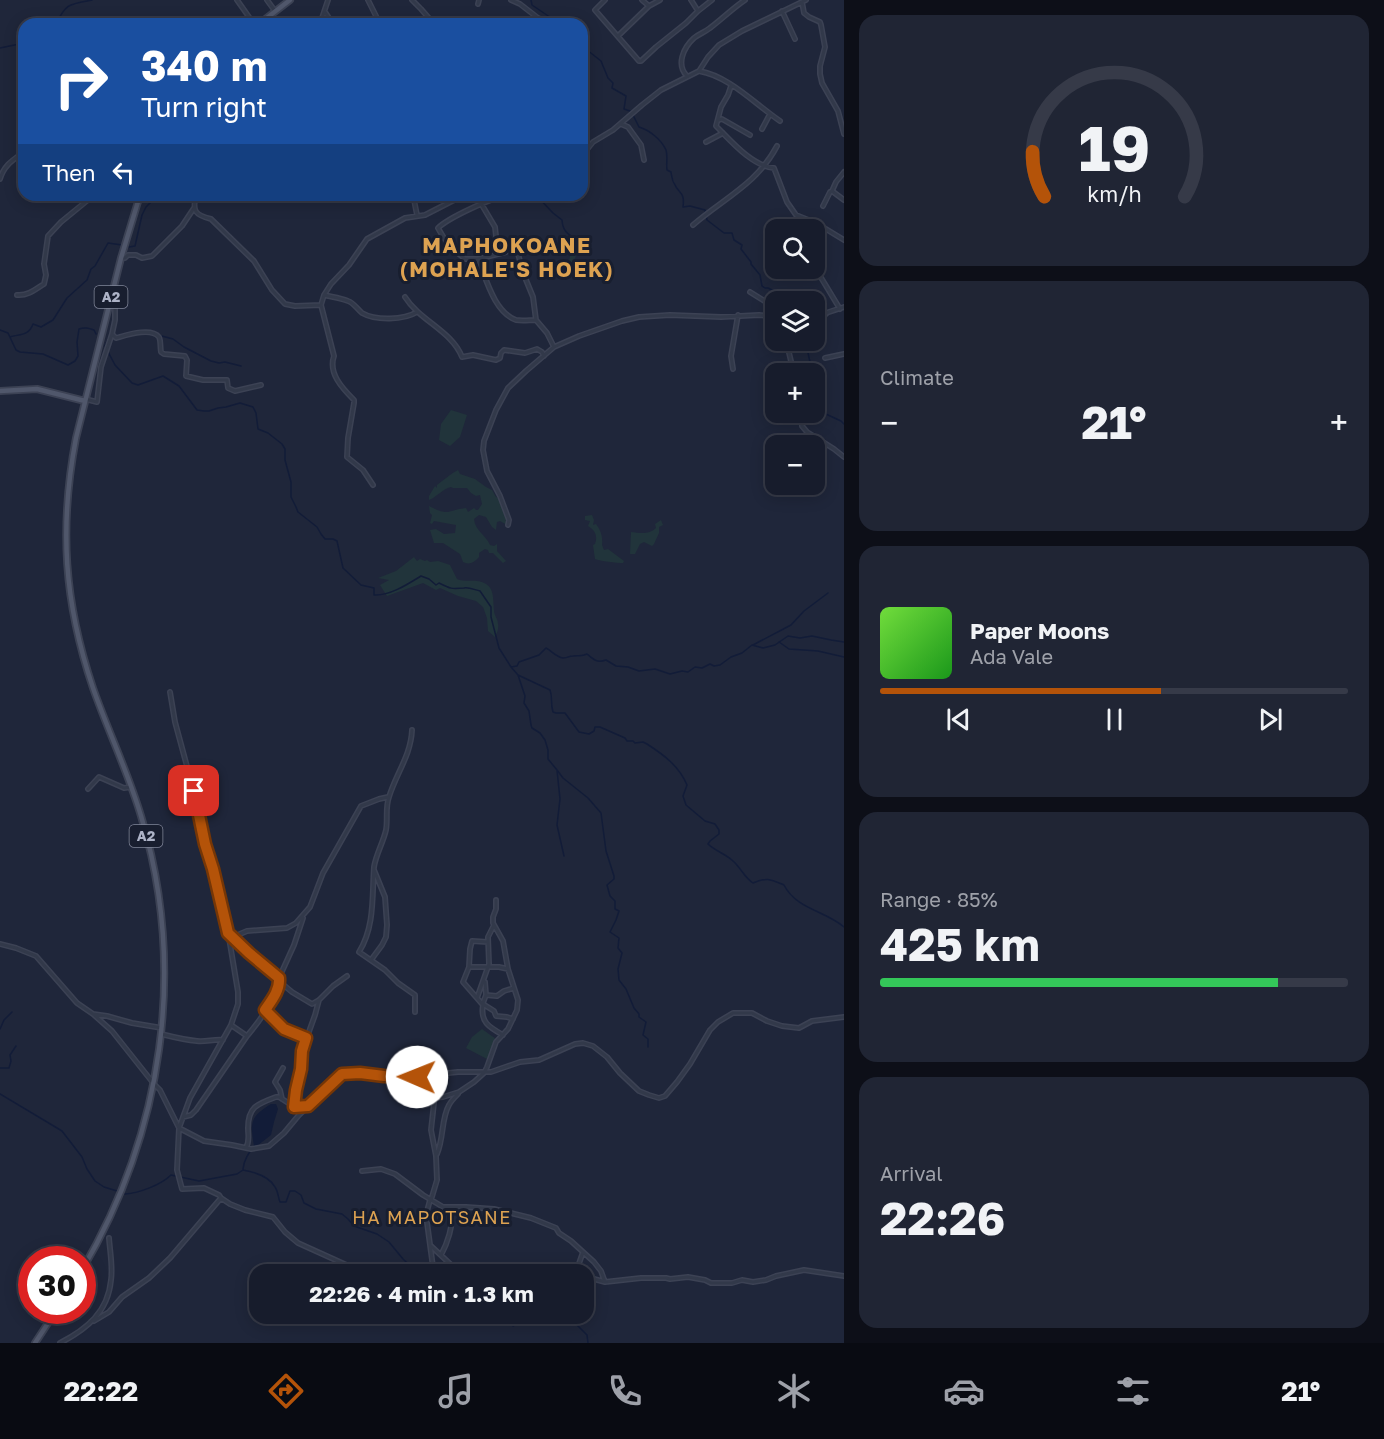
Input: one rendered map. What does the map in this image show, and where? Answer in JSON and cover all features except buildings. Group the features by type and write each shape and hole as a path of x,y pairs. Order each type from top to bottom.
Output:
{"main road":[{"path":"266,18 290,0"},
{"name":"A2","path":"95,1246 121,1194 141,1138 154,1084 162,1031 164,963 159,902 141,818 82,653 72,609 68,583 66,531 72,462 85,400 138,201"},
{"path":"0,392 37,389 85,400"},
{"path":"35,1343 47,1324"}],"street":[{"path":"237,0 250,18"},
{"path":"267,0 274,11"},
{"path":"322,18 328,0"},
{"path":"368,0 377,18"},
{"path":"411,0 429,18"},
{"path":"511,0 538,18"},
{"path":"604,0 595,10 619,35 639,61 712,0"},
{"path":"642,0 649,6"},
{"path":"619,35 649,6 660,0"},
{"path":"691,0 698,11"},
{"path":"687,76 681,65 688,44 745,0"},
{"path":"699,72 708,57 720,45 742,31 803,1 804,13 821,25 825,46 820,74 822,83 838,111 844,134"},
{"path":"782,11 795,39"},
{"path":"325,12 329,18"},
{"path":"588,149 662,90 699,72 711,74 731,86 758,103 780,121"},
{"path":"731,86 721,106 716,126 759,164 774,168 787,202 796,215 816,223 844,240"},
{"path":"762,129 770,114"},
{"path":"718,120 722,119 750,135"},
{"path":"621,124 628,127 641,145 644,160"},
{"path":"706,142 723,133"},
{"path":"693,225 743,187 765,166 777,146"},
{"path":"0,179 4,168 18,156"},
{"path":"823,206 844,172"},
{"path":"832,191 844,200"},
{"path":"17,295 22,296 44,284 48,236 87,201"},
{"path":"194,201 193,205 197,213 211,219 254,261 272,290 285,304 321,305"},
{"path":"414,201 417,215"},
{"path":"373,485 363,470 347,456 354,400 339,382 333,370 334,356 321,305 324,295 349,265 366,239 405,218 427,214 452,201"},
{"path":"480,201 495,227 497,245 508,251"},
{"path":"490,201 456,215 438,228 444,239 465,259 478,259 515,250 533,297 536,320 547,333 554,347"},
{"path":"122,258 128,255 142,258 153,256 182,226 195,208"},
{"path":"478,259 495,300 505,313 517,320 536,320"},
{"path":"823,279 842,308 826,314"},
{"path":"750,292 765,301"},
{"path":"324,295 353,303 362,313 372,316 405,318 417,312"},
{"path":"405,297 412,308 448,336 462,357 473,356 496,360 500,358 504,350 525,353 537,349 544,356"},
{"path":"85,400 97,402 101,367 112,334 115,306 111,302"},
{"path":"733,369 731,356 738,315"},
{"path":"508,525 500,496 487,471 483,445 502,398 509,388 554,347 579,336 639,317 765,316"},
{"path":"112,334 116,338 141,332 158,336 161,352 185,356 186,376 203,380 227,380 228,388 236,391 261,385"},
{"path":"825,358 844,354"},
{"path":"802,423 807,432 844,457"},
{"path":"170,692 175,722 228,933 238,992 238,1004 231,1025 190,1098 179,1128 177,1170 182,1189 204,1188 245,1210 273,1217 298,1243 344,1264"},
{"path":"412,730 406,757 389,797 386,831 375,860 371,914 364,943 358,952 372,960 415,995 415,1012"},
{"path":"88,789 99,777 124,788 131,787"},
{"path":"287,928 296,923 310,907 323,873 361,806 389,797"},
{"path":"372,960 386,937 387,925 385,897 374,869"},
{"path":"433,1098 459,1092 484,1073 494,1046 508,1029 518,1006 503,941 494,925 496,900"},
{"path":"183,1117 191,1115 196,1110 275,996 303,916"},
{"path":"477,998 488,967 489,934 494,925"},
{"path":"233,938 247,931 299,929"},
{"path":"228,933 292,992 310,1003 320,1000 333,986 347,976"},
{"path":"488,942 472,941 469,967 463,982 483,1005 494,1011 496,1016 513,1019"},
{"path":"0,944 36,956 77,1003 112,1031 160,1089 179,1128 204,1141 251,1149 269,1146 285,1133 299,1115 342,1074 410,1077 458,1072 484,1073 520,1062 538,1060 575,1044 583,1043 593,1046 607,1057 639,1091 659,1098 665,1096 677,1082 710,1029 733,1013 752,1013 782,1026 799,1028 812,1021 844,1017"},
{"path":"469,967 508,969"},
{"path":"483,982 485,982 486,995 482,1017 487,1024 503,1035"},
{"path":"486,995 497,996 514,988"},
{"path":"293,1106 301,1069 302,1051 320,1000"},
{"path":"265,1010 284,1029 306,1038"},
{"path":"93,1014 194,1041 223,1040"},
{"path":"231,1025 247,1035"},
{"path":"282,1099 280,1089 274,1082 283,1068"},
{"path":"432,1076 431,1130 436,1156 437,1180 426,1215 433,1264"},
{"path":"410,1077 426,1084 431,1089"},
{"path":"436,1156 449,1105 459,1092"},
{"path":"246,1148 249,1140 249,1118 253,1108 276,1097 295,1108 308,1106"},
{"path":"362,1172 381,1169 395,1174 451,1212 452,1218 446,1245 441,1255"},
{"path":"96,1320 109,1312 122,1297 149,1278 170,1258 220,1198"},
{"path":"443,1207 494,1209 531,1218 556,1228 594,1262 605,1282"},
{"path":"96,1318 104,1305 111,1281 109,1238"},
{"path":"430,1244 450,1264"},
{"path":"579,1264 583,1252"},
{"path":"594,1279 605,1282 641,1278 688,1277 711,1282 732,1283 742,1280 753,1282 766,1280 804,1270 844,1276"},
{"path":"60,1343 90,1324"}],"shaded area":[{"path":"571,237 580,248 573,262 569,262 570,256 568,253 564,254 561,238 568,243"},
{"path":"451,410 467,415 460,437 450,446 439,440 441,424"},
{"path":"458,470 460,474 475,479 492,490 499,498 507,525 500,521 497,522 496,530 486,517 479,515 474,519 476,527 490,545 497,544 497,551 506,561 503,563 485,549 479,553 475,561 465,563 460,554 443,543 434,543 430,530 436,529 444,534 455,533 456,525 434,521 430,523 432,515 429,506 445,512 466,508 468,512 474,508 478,510 482,504 480,495 476,496 467,488 451,487 429,500 435,486 437,488 437,485"},
{"path":"592,515 593,525 596,524 600,531 604,550 608,549 624,561 623,563 595,559 593,545 596,536 588,526 590,521 585,520 585,516"},
{"path":"661,520 663,525 659,527 654,544 652,546 644,542 640,544 635,554 630,554 631,532 650,532"},
{"path":"414,557 417,561 420,559 430,562 438,561 450,565 457,579 486,584 491,590 498,623 495,637 488,631 483,607 476,601 440,588 436,590 423,583 387,596 380,585 389,580 378,578 396,571"},
{"path":"482,1029 496,1039 487,1059 466,1048 472,1037"}],"water":[{"path":"271,1104 276,1104 278,1109 271,1135 254,1146 253,1121"}],"waterway":[{"path":"60,18 66,8 78,2 92,0"},
{"path":"531,0 532,5 551,18"},
{"path":"0,48 18,44"},
{"path":"588,51 601,61 608,78 613,83 612,88 626,96 624,109 630,111"},
{"path":"633,115 639,127 647,130 664,146 667,152 667,170 671,172 674,183 682,196 683,207 690,206 705,210 707,220 724,233 732,233 734,240 742,245 741,249 760,275 762,286 774,291"},
{"path":"129,247 135,246 142,215 152,201"},
{"path":"542,201 562,220 568,234 582,242"},
{"path":"10,337 26,333 33,324 41,327 53,320 67,298 87,280 91,269 108,243 122,245"},
{"path":"0,330 8,333 16,350 43,354 68,365 78,356 79,329 94,330 96,334"},
{"path":"114,336 124,334"},
{"path":"158,335 173,339 211,361 241,366"},
{"path":"109,337 105,346 115,365 132,383 138,385 163,376 179,386 197,410 209,411 240,403 253,407 258,429 268,433 285,449 285,460 291,482 291,497 298,512 317,527 325,539 337,541 343,568 361,585 374,588 374,595 380,595 399,589 421,576 436,585 439,583 451,588 480,591 491,607 491,617 499,648 518,675 550,690 553,712 565,713 579,732 589,734 594,731 595,727 600,727 627,741 643,742 659,752 684,778 687,785 683,796 686,805 705,821 715,824 719,830 719,834 708,844 736,864 753,883 768,879 784,885 789,893 804,905 844,927"},
{"path":"808,351 810,363"},
{"path":"825,414 844,424"},
{"path":"753,645 791,625 804,611 828,593"},
{"path":"511,667 539,655 546,648 563,658 587,654 596,660 606,660 616,666 639,671 655,669 670,674 688,672 695,667 702,668 710,664 720,665 752,645 763,648 775,645 788,636 800,638 812,636 844,642"},
{"path":"779,642 789,649 818,651 844,657"},
{"path":"518,675 532,728 545,740 548,759 557,770 560,799 557,825 564,856"},
{"path":"557,770 601,813 606,851 614,876 614,879 607,885 610,896 615,901 615,909 619,911 610,932 619,938 618,948 622,953 618,969 619,980 626,989 639,1017 646,1022 643,1035 648,1039 648,1047"},
{"path":"0,1029 4,1020 12,1012"},
{"path":"0,1068 9,1068 10,1055 16,1046"},
{"path":"0,1094 62,1131 82,1157 95,1181 117,1191"},
{"path":"243,1169 254,1146"},
{"path":"125,1194 150,1188 171,1175 199,1181 237,1174 243,1170 252,1172 265,1177 272,1183 277,1190 280,1202 286,1202 290,1191 295,1191 301,1195 304,1203 316,1209 342,1214 354,1226 377,1234 389,1242 408,1264"},
{"path":"510,1324 513,1326 517,1324"},
{"path":"522,1324 528,1324"},
{"path":"561,1324 570,1324"},
{"path":"576,1324 587,1335 588,1343"}],"district":[{"name":"MAPHOKOANE (MOHALE'S HOEK)","path":"507,258"},
{"name":"HA MAPOTSANE","path":"432,1218"}],"route":[{"path":"194,791 228,933 279,978 280,982 275,996 265,1010 284,1029 306,1038 293,1106 300,1108 308,1106 342,1074 417,1077"}]}
